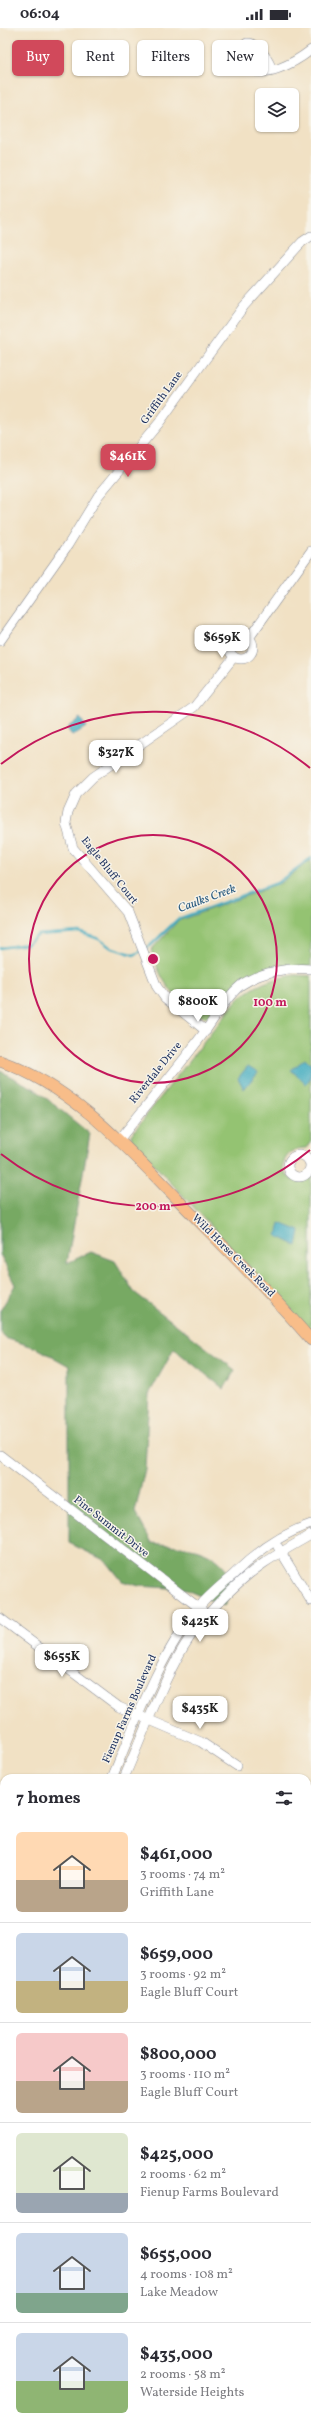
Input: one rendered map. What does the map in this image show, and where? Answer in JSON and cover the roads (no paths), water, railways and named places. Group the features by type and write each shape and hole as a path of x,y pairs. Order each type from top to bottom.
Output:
{"main road":[{"name":"Wild Horse Creek Road","path":"0,1062 37,1078 67,1096 94,1116 273,1296 311,1340"}],"street":[{"path":"272,69 290,64 311,50"},
{"name":"Griffith Lane","path":"0,641 68,545 98,496 159,423 244,306 302,242 311,236"},
{"path":"249,638 311,551"},
{"path":"242,635 249,638 253,644 250,655 241,659 234,657 229,647 232,640 242,635"},
{"name":"Eagle Bluff Court","path":"206,1031 165,998 157,987 128,912 73,848 66,823 71,802 93,777 194,707 234,657"},
{"name":"Riverdale Drive","path":"119,1140 206,1031 231,994 253,978 288,969 311,969"},
{"name":"Pine Summit Drive","path":"0,1455 208,1615"},
{"name":"Fienup Farms Boulevard","path":"114,1774 139,1715 174,1641 198,1607 252,1557 296,1529 311,1524"},
{"name":"Fienup Farms Boulevard","path":"126,1774 149,1720 184,1647 208,1615 246,1578 281,1552 311,1535"},
{"path":"274,1542 311,1600"},
{"path":"0,1618 119,1707 200,1742 237,1766"}],"water":[{"path":"80,718 86,727 72,736 67,728"},
{"path":"305,1059 311,1065 311,1077 306,1084 291,1070"},
{"path":"248,1066 258,1072 244,1089 238,1078"},
{"path":"280,1223 300,1231 297,1246 277,1236"}],"waterway":[{"name":"Caulks Creek","path":"0,948 27,944 38,935 79,932 99,939 110,947 134,955 150,946 178,919 277,883 311,858"}]}
